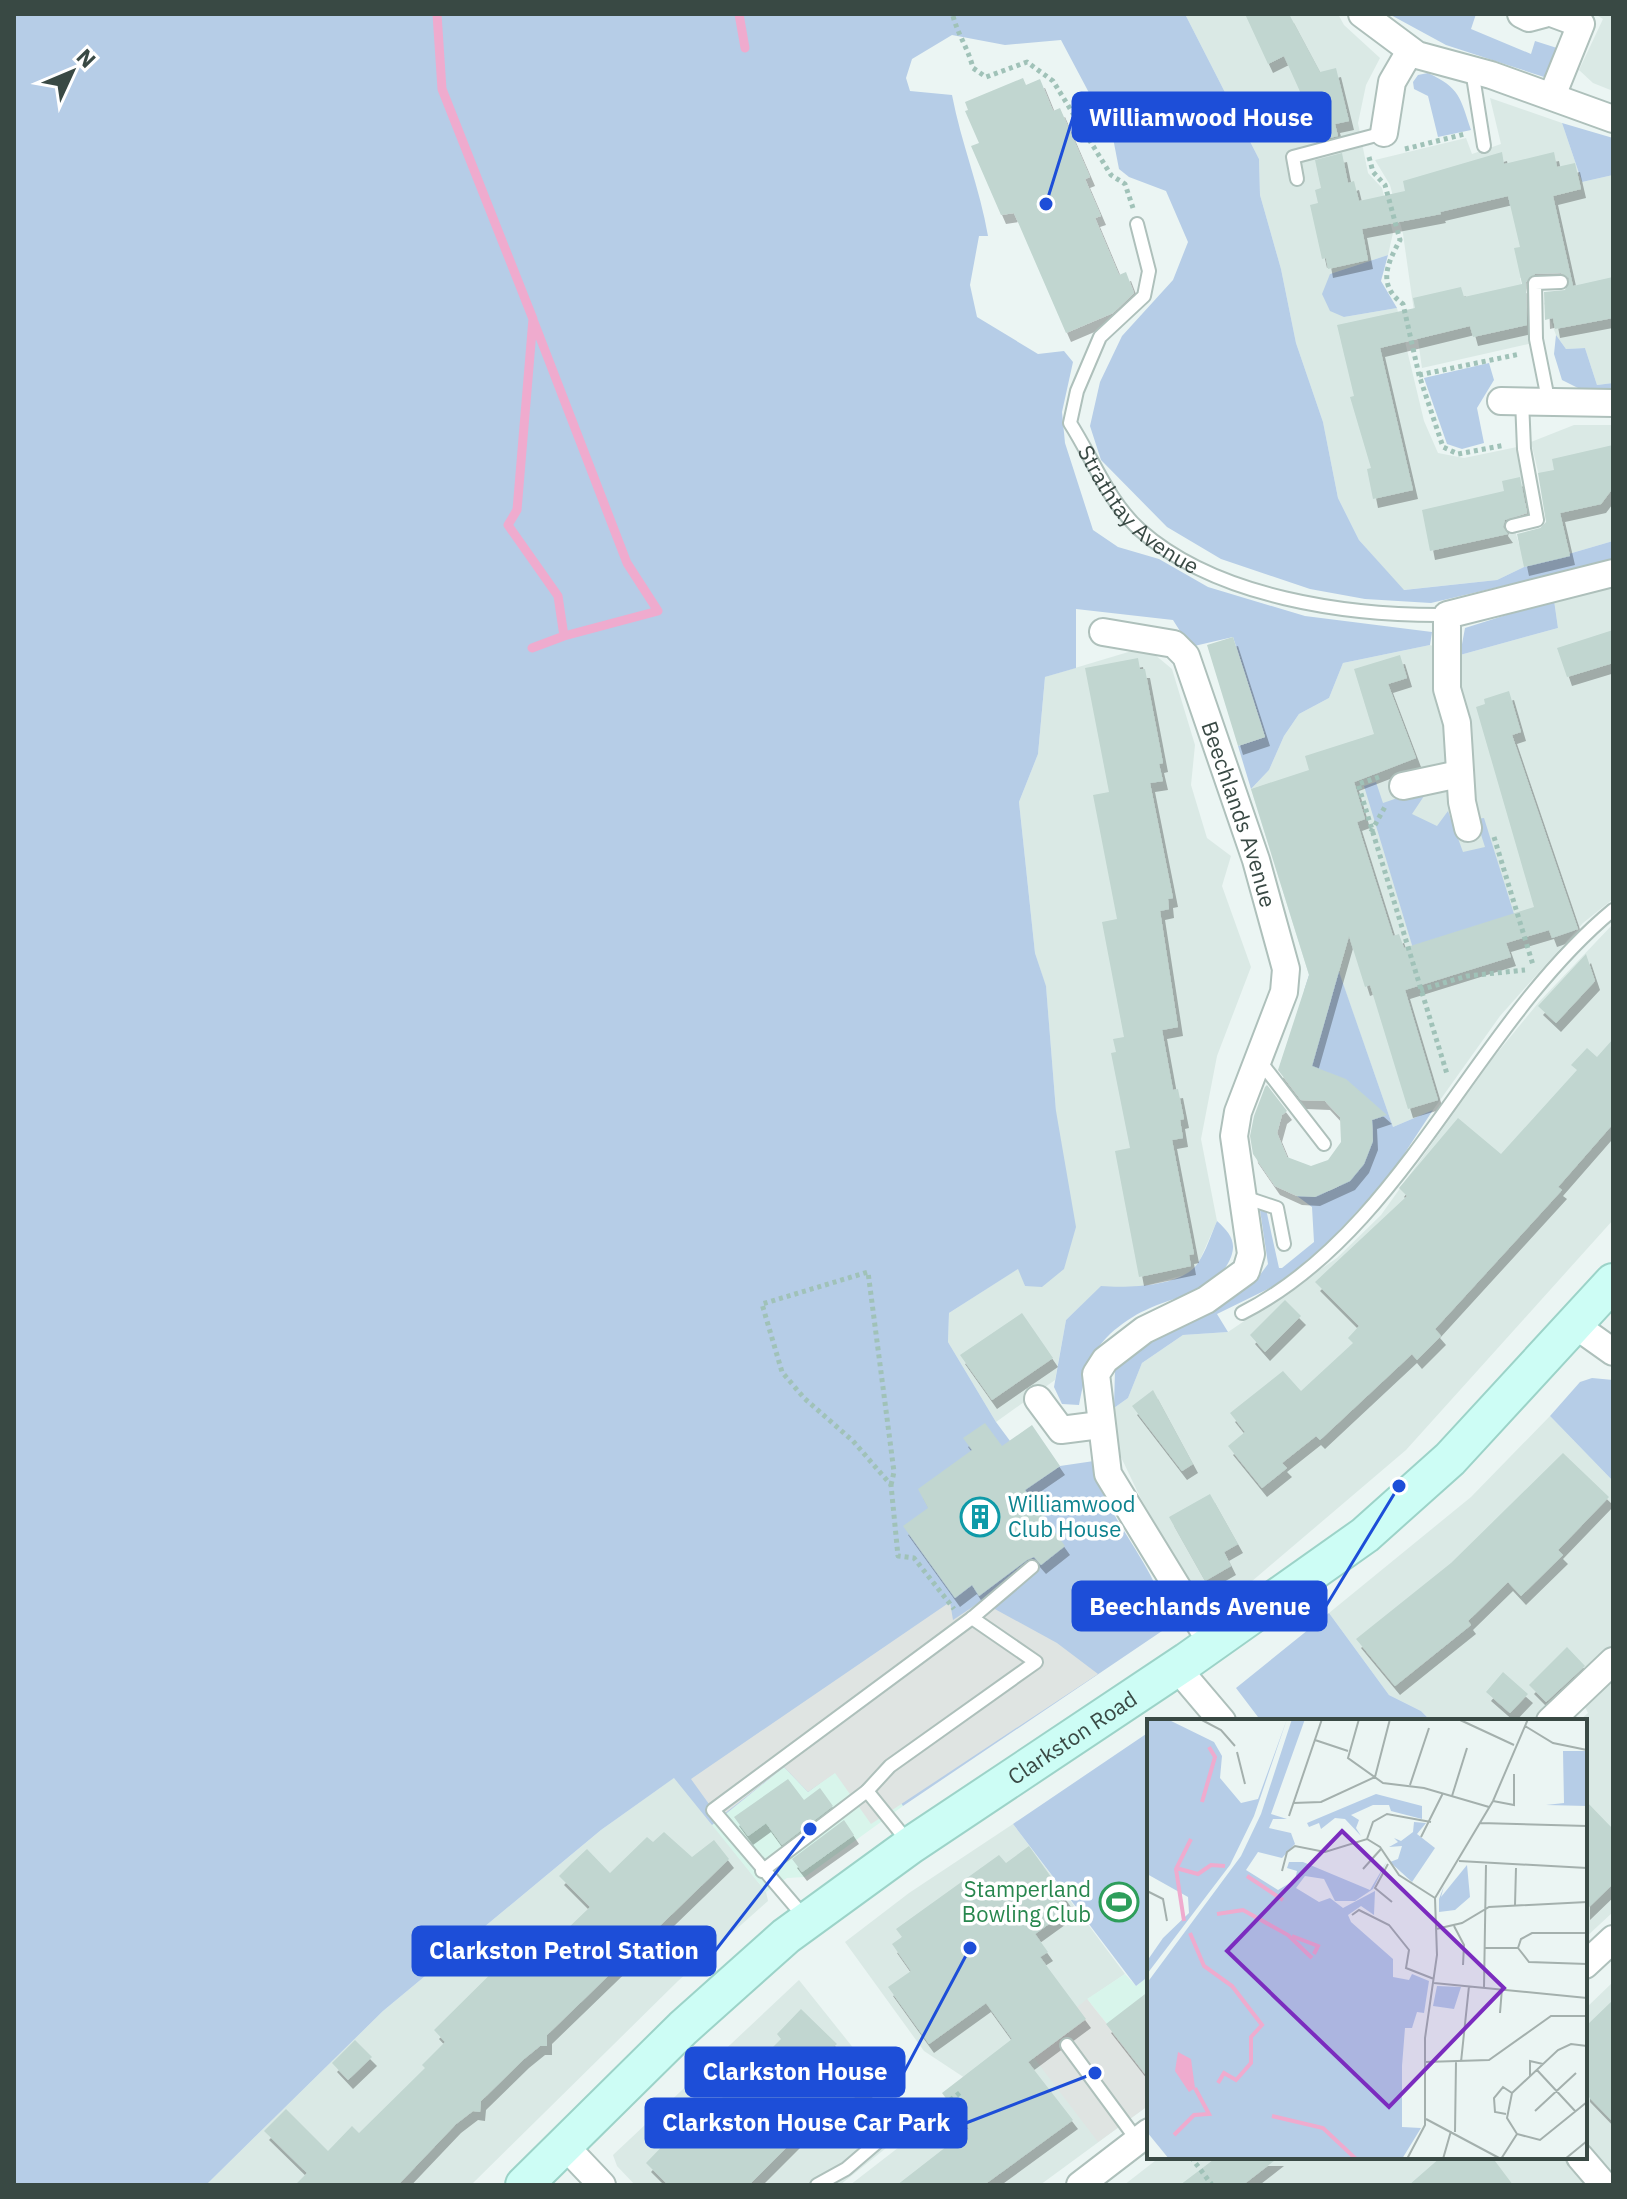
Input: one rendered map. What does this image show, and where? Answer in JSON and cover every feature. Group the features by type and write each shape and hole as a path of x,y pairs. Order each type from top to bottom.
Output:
{"main road":[{"name":"Clarkston Road","path":"524,2185 735,1979 808,1921 911,1845 1341,1555 1450,1459 1613,1282"}],"street":[{"path":"1362,14 1410,51 1552,96 1613,119"},
{"path":"1521,14 1529,18 1544,14"},
{"path":"1552,96 1584,19 1554,14"},
{"path":"1388,146 1392,82 1410,51"},
{"path":"1524,400 1613,403"},
{"name":"Strathtay Avenue","path":"1447,615 1613,573"},
{"path":"1447,615 1447,689 1457,723 1459,774 1479,827"},
{"name":"Beechlands Avenue","path":"1103,632 1174,644 1186,656 1256,860 1286,969 1284,992 1238,1112 1234,1136 1251,1254 1246,1271 1206,1300 1144,1330 1105,1360 1096,1374 1108,1474 1212,1644"},
{"path":"1403,786 1459,774"},
{"path":"1575,1325 1613,1352"},
{"path":"1038,1399 1061,1430 1100,1425"},
{"path":"1552,1719 1613,1661"},
{"path":"1177,1668 1220,1719"},
{"path":"1587,1963 1613,1939"},
{"path":"1080,2185 1143,2136"},
{"path":"564,2145 602,2185"},
{"path":"1582,2159 1604,2185"}],"lane":[{"path":"1472,70 1484,146"},
{"path":"1297,179 1293,157 1388,146"},
{"name":"Strathtay Avenue","path":"1137,224 1149,271 1144,296 1100,337 1077,391 1070,423 1091,456 1102,483 1121,509 1141,531 1194,565 1260,590 1349,612 1447,615"},
{"path":"1512,526 1537,520 1524,441 1524,400 1538,351 1535,283 1561,282"},
{"path":"1242,1313 1264,1302 1306,1270 1382,1197 1511,1016 1564,956 1613,910"},
{"path":"1259,1060 1269,1068 1324,1144"},
{"path":"1244,1197 1277,1208 1284,1244"},
{"path":"808,1921 762,1871 713,1810 968,1621 1032,1567"},
{"path":"762,1871 867,1791 890,1766 1036,1662 968,1621"},
{"path":"867,1791 911,1845"},
{"path":"1067,2045 1143,2136"},
{"path":"817,2185 846,2169 881,2139 856,2107"}],"path":[{"path":"953,16 957,30 966,42 973,68 986,77 1027,62 1053,81 1111,175 1125,184 1137,224"},
{"path":"1369,158 1388,146 1482,129"},
{"path":"1369,158 1388,146"},
{"path":"1369,158 1373,172 1385,185 1400,240 1387,265 1385,281 1395,298 1403,304 1419,375 1443,447 1458,454 1524,441"},
{"path":"1419,375 1538,351"},
{"path":"1420,990 1467,976 1535,969 1479,827"},
{"path":"1371,832 1449,1081"},
{"path":"891,1485 853,1441 804,1398 782,1372 762,1304 868,1272 894,1472 891,1485 898,1556 914,1558 968,1621"},
{"path":"1192,2159 1212,2185"}],"shaded area":[{"path":"14,14 1185,14 1259,159 1260,195 1281,269 1296,343 1323,422 1338,498 1359,540 1404,590 1497,580 1524,567 1613,541 1613,560 1431,603 1365,599 1310,589 1221,559 1167,527 1101,460 1090,426 1100,382 1122,336 1173,280 1188,242 1166,191 1129,177 1119,169 1113,138 1061,40 1005,45 952,35 912,59 906,78 910,91 952,95 980,200 988,236 979,236 970,285 977,317 1038,354 1064,351 1073,362 1062,412 1065,443 1093,530 1118,547 1159,559 1208,587 1305,616 1432,632 1430,645 1343,663 1329,698 1299,714 1284,736 1269,770 1251,789 1238,746 1265,737 1233,637 1190,647 1173,620 1076,609 1076,668 1045,677 1038,754 1019,802 1035,953 1046,986 1056,1111 1076,1227 1064,1269 1042,1287 1025,1286 1018,1269 949,1313 948,1342 996,1422 1039,1480 1060,1466 1094,1461 1109,1505 1157,1589 1165,1629 903,1806 865,1750 808,1792 784,1767 712,1825 674,1778 601,1830 383,2011 206,2185 14,2185"},
{"path":"1185,14 1338,14 1344,25 1380,58 1366,85 1358,123 1368,173 1382,188 1393,233 1388,255 1330,274 1344,317 1397,308 1424,421 1438,453 1464,458 1517,447 1529,502 1508,507 1519,544 1564,534 1544,497 1531,442 1574,425 1613,425 1613,541 1524,567 1497,580 1403,590 1359,540 1338,498 1323,422 1296,343 1281,269 1260,195 1259,159"},
{"path":"1389,14 1476,14 1471,29 1531,54 1535,41 1557,48 1551,71 1544,77 1446,45"},
{"path":"1595,14 1613,14 1613,91 1593,83 1579,70 1603,19"},
{"path":"1428,73 1453,89 1471,130 1438,137 1428,96 1414,89 1413,82 1418,75"},
{"path":"1490,98 1562,123 1582,182 1613,175 1613,383 1597,385 1585,348 1566,349 1556,335 1544,303 1573,294 1565,268 1520,278 1533,343 1422,368 1403,234 1390,185 1375,160 1466,138 1472,154 1501,144"},
{"path":"1562,123 1613,138 1613,175 1582,182"},
{"path":"1388,255 1381,281 1397,308 1344,317 1330,311 1322,294 1330,274"},
{"path":"1556,335 1566,349 1585,348 1597,385 1613,383 1613,392 1588,393 1562,380 1554,354"},
{"path":"1489,363 1494,380 1477,408 1484,443 1462,449 1447,444 1424,378"},
{"path":"1613,585 1613,899 1583,923 1500,1016 1433,1110 1393,1127 1337,967 1309,975 1251,789 1269,770 1284,736 1299,714 1329,698 1343,663 1430,645 1460,655 1558,628 1554,600"},
{"path":"1554,600 1558,628 1460,655 1465,628"},
{"path":"1135,650 1154,654 1172,669 1195,745 1191,785 1207,838 1231,856 1222,886 1251,967 1217,1056 1201,1139 1217,1221 1199,1262 1188,1274 1136,1288 1101,1287 1066,1320 1055,1380 996,1422 948,1342 949,1313 1019,1268 1025,1286 1056,1111 1046,987 1035,953 1019,802 1038,754 1045,677"},
{"path":"1376,782 1383,803 1415,792 1424,796 1412,814 1437,826 1448,811 1463,852 1485,847 1476,819 1484,818 1514,914 1415,955 1364,786"},
{"path":"1613,924 1613,1220 1406,1450 1251,1582 1220,1598 1194,1588 1141,1499 1120,1455 1114,1408 1128,1398 1142,1363 1183,1335 1228,1332 1337,1258 1381,1215 1493,1058 1539,1002"},
{"path":"1337,966 1393,1127 1433,1110 1389,1177 1333,1237 1284,1281 1217,1314 1228,1332 1183,1335 1142,1363 1128,1398 1114,1408 1115,1369 1123,1358 1257,1279 1268,1264 1260,1210 1266,1209 1279,1268 1282,1268 1314,1242 1312,1207 1297,1196 1330,1190 1353,1175 1368,1154 1372,1130 1368,1106 1353,1086 1328,1074 1292,1072 1313,1060 1331,999 1304,991 1309,975"},
{"path":"1217,1221 1228,1233 1233,1251 1216,1279 1127,1320 1103,1342 1092,1358 1079,1405 1062,1404 1054,1387 1066,1320 1101,1286 1154,1284 1190,1271 1201,1258"},
{"path":"1592,1378 1613,1380 1613,1481 1550,1416 1580,1382"},
{"path":"1550,1416 1613,1481 1613,1651 1539,1719 1429,1719 1421,1711 1389,1695 1329,1613 1471,1497"},
{"path":"950,1602 953,1620 977,1604 993,1608 1057,1643 1098,1674 871,1824 835,1773 808,1792 784,1767 719,1818 691,1779"},
{"path":"1329,1613 1389,1695 1421,1711 1429,1719 1259,1719 1236,1688"},
{"path":"1613,1677 1613,1912 1587,1936 1587,1719 1581,1719 1588,1713 1584,1705"},
{"name":"Stamperland Bowling Club","path":"1147,1733 1147,1978 1136,1986 1013,1824"},
{"path":"865,1750 903,1806 805,1877 787,1878 766,1892 712,1825 784,1767"},
{"path":"675,1777 766,1892 768,1901 678,1981 471,2185 206,2185 383,2011 601,1830"},
{"path":"1013,1824 1125,1974 1088,1999 1147,2106 1040,2185 850,2185 956,2103 974,2084 924,2051 845,1942 909,1893"},
{"path":"1125,1974 1136,1986 1147,1978 1147,2074 1087,1999"},
{"path":"799,1980 910,2119 911,2128 840,2185 635,2185 617,2166 613,2155"},
{"path":"1613,1982 1613,2185 1124,2185 1157,2159 1587,2159 1587,2007"},
{"path":"1087,1999 1147,2074 1147,2106 1098,2142 1034,2058 1054,2043 1076,2008"}],"building":[{"path":"1245,14 1289,14 1320,72 1336,68 1349,121 1335,124 1338,136 1313,142 1306,105 1284,56 1268,64"},
{"path":"1023,78 1026,85 1040,79 1053,111 1060,108 1090,177 1085,179 1101,216 1095,218 1119,275 1126,272 1134,293 1113,313 1066,333 1014,213 1001,215 971,146 979,143 965,111 968,110 965,102"},
{"path":"1502,152 1504,164 1554,152 1557,167 1575,163 1581,189 1553,196 1573,286 1613,277 1613,318 1555,329 1553,318 1545,320 1544,292 1565,290 1569,278 1561,273 1535,274 1526,282 1527,325 1473,337 1470,326 1380,348 1413,490 1373,499 1367,469 1371,468 1350,397 1354,396 1337,325 1415,308 1413,298 1461,287 1464,297 1522,284 1514,248 1520,247 1508,196 1441,214 1362,229 1368,260 1328,269 1326,258 1322,259 1310,205 1318,203 1315,190 1321,188 1315,160 1342,153 1348,183 1354,181 1359,201 1405,191 1403,181"},
{"path":"1613,445 1613,488 1601,504 1560,513 1570,556 1524,567 1517,534 1540,528 1546,522 1538,473 1554,470 1552,459"},
{"path":"1520,477 1527,513 1505,520 1503,527 1508,534 1430,551 1422,510 1504,491 1502,481"},
{"path":"1613,630 1613,663 1567,677 1557,648"},
{"path":"1233,637 1265,737 1238,746 1207,645"},
{"path":"1400,655 1407,678 1388,684 1416,758 1354,782 1365,819 1357,822 1393,936 1399,934 1404,948 1534,907 1476,707 1485,704 1484,699 1509,691 1521,732 1512,735 1578,929 1552,938 1549,930 1506,943 1511,957 1405,990 1438,1100 1408,1109 1370,985 1365,987 1349,936 1312,1066 1346,1079 1387,1115 1372,1120 1373,1141 1364,1164 1350,1181 1315,1197 1297,1196 1275,1186 1253,1154 1250,1136 1265,1087 1267,1085 1287,1111 1282,1115 1277,1133 1287,1157 1311,1166 1328,1160 1341,1142 1340,1117 1325,1101 1301,1100 1278,1070 1309,975 1251,789 1309,770 1305,756 1374,734 1354,669"},
{"path":"1138,658 1140,669 1145,669 1163,763 1159,764 1163,781 1150,783 1173,898 1168,899 1169,909 1160,911 1178,1027 1162,1030 1173,1090 1178,1089 1184,1119 1180,1120 1183,1138 1172,1140 1194,1254 1189,1255 1191,1266 1139,1277 1115,1151 1130,1148 1111,1053 1116,1052 1113,1039 1124,1037 1102,922 1117,919 1093,795 1109,792 1085,668"},
{"path":"1586,954 1595,981 1556,1023 1538,1006"},
{"path":"1613,1039 1613,1124 1558,1187 1562,1190 1435,1329 1441,1336 1417,1360 1412,1354 1320,1440 1316,1436 1282,1463 1287,1468 1262,1488 1228,1446 1245,1432 1230,1413 1283,1371 1301,1391 1353,1343 1348,1338 1359,1326 1315,1282 1407,1196 1399,1188 1458,1118 1501,1154 1577,1070 1571,1065 1587,1048 1597,1057"},
{"path":"1285,1300 1301,1316 1265,1352 1250,1335"},
{"path":"1022,1313 1053,1358 992,1400 960,1355"},
{"path":"1153,1390 1193,1464 1182,1471 1132,1406"},
{"name":"Williamwood Club House","path":"985,1423 1002,1446 1032,1425 1060,1466 1025,1490 1065,1546 1041,1565 1034,1557 1027,1560 979,1596 972,1585 955,1598 903,1526 928,1508 918,1489 972,1450 963,1438"},
{"path":"1563,1453 1609,1497 1558,1550 1563,1555 1521,1596 1508,1582 1468,1621 1471,1625 1395,1686 1356,1639 1451,1563"},
{"path":"1210,1494 1238,1544 1224,1552 1231,1566 1205,1581 1169,1517"},
{"path":"1567,1647 1585,1666 1546,1702 1529,1685"},
{"path":"1503,1672 1528,1694 1510,1713 1486,1692"},
{"path":"788,1779 804,1800 820,1788 833,1806 782,1845 766,1823 748,1836 734,1817"},
{"path":"1587,1802 1613,1829 1613,1884 1587,1909"},
{"path":"844,1820 854,1835 802,1872 792,1859"},
{"path":"664,1832 692,1857 714,1840 729,1859 547,2035 547,2046 540,2046 524,2059 481,2101 480,2112 473,2111 456,2124 398,2185 295,2185 307,2173 264,2131 286,2109 328,2151 352,2126 359,2133 425,2068 422,2065 445,2042 434,2030 525,1940 540,1955 590,1907 559,1876 572,1863 587,1849 610,1873 647,1837 653,1842"},
{"path":"1029,1846 1066,1898 1053,1907 1060,1916 1035,1934 1048,1952 1040,1957 1086,2019 1028,2062 1073,2120 984,2185 897,2185 969,2129 942,2093 1012,2039 986,2003 929,2044 888,1987 911,1971 892,1944 902,1937 896,1929 999,1855 1006,1863"},
{"path":"1147,1993 1147,2076 1106,2024"},
{"path":"1613,2000 1613,2122 1587,2095 1587,2025"},
{"path":"801,2009 837,2044 830,2050 868,2088 850,2100 842,2114 839,2110 826,2123 818,2116 749,2185 668,2185 646,2163 671,2137 677,2143 781,2039 777,2034"},
{"path":"355,2040 372,2057 348,2080 332,2063"},
{"path":"1214,2159 1276,2159 1243,2185 1180,2185"},
{"path":"1439,2159 1494,2159 1513,2185 1409,2185"}],"waterway":[{"path":"437,14 442,89 533,319 517,510 508,525 558,596 564,636 532,648"},
{"path":"739,14 745,48"},
{"path":"534,322 627,563 658,611 564,636"}],"place":[{"name":"Williamwood House","path":"1046,204"},
{"name":"Beechlands Avenue","path":"1399,1486"},
{"name":"Williamwood Club House","path":"980,1517"},
{"name":"Clarkston Petrol Station","path":"810,1829"},
{"name":"Stamperland Bowling Club","path":"1119,1902"},
{"name":"Clarkston House","path":"970,1948"},
{"name":"Clarkston House Car Park","path":"1095,2073"}]}
